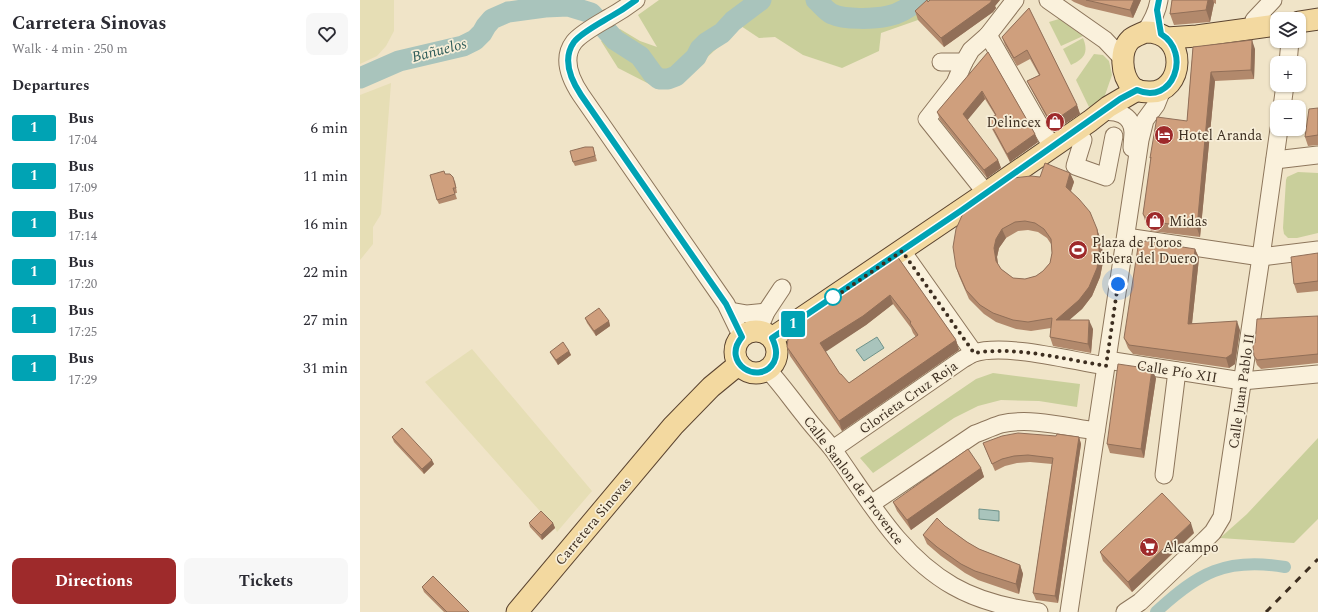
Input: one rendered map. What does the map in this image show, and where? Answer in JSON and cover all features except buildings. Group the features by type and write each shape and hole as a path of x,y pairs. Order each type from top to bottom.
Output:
{"main road":[{"path":"1306,21 1318,19"},
{"path":"1104,110 1123,64 1126,46 1156,40 1184,46 1197,36 1270,26"},
{"path":"759,330 775,344 777,351 776,357 767,369 756,372 749,371 739,364 736,356 738,342 759,330 902,251 1104,110 1147,91 1169,85 1175,74 1156,40"},
{"path":"1123,64 1128,82 1134,88 1147,91"},
{"name":"Carretera Sinovas","path":"517,612 673,426 710,387 739,364"}],"street":[{"path":"636,0 613,10 574,42 570,53 568,66 573,83 730,311 759,330"},
{"path":"986,193 926,119 955,83 971,50 988,35 1015,0"},
{"path":"1048,0 1105,40 1123,64"},
{"path":"1274,0 1274,12"},
{"path":"1254,28 1254,20 1274,0"},
{"path":"1105,40 1156,40 1158,5"},
{"path":"988,35 1052,147"},
{"path":"941,62 964,62"},
{"path":"1069,612 1135,170 1145,120 1147,91"},
{"path":"1104,110 1117,112 1128,118 1132,125 1132,148 1135,170"},
{"path":"1075,131 1083,140 1075,166 1106,177 1114,136"},
{"name":"Calle Juan Pablo II","path":"1125,612 1140,602 1205,540 1218,526 1222,518 1278,136"},
{"path":"1275,160 1318,155"},
{"path":"1126,237 1261,257 1318,250"},
{"path":"902,251 974,353"},
{"path":"759,330 782,288"},
{"path":"730,311 747,314 759,330"},
{"name":"Glorieta Cruz Roja","path":"833,449 963,359 974,353 990,350 1007,351 1106,363"},
{"name":"Calle Pío XII","path":"1106,363 1177,371 1242,381 1318,374"},
{"name":"Calle Sanlon de Provence","path":"767,369 833,449 871,504 904,547 936,575 953,586 989,602 1039,612"},
{"path":"1164,475 1177,371"},
{"path":"871,504 975,434 996,426 1015,422 1034,422 1096,431"}],"shaded area":[{"path":"360,0 394,0 394,31 386,46 377,56 360,64"},
{"path":"391,83 381,214 373,227 373,244 360,260 360,95"},
{"path":"472,349 592,491 557,532 425,382"}],"green space":[{"path":"659,0 947,0 930,10 918,20 881,33 879,51 842,68 803,55 775,37 759,38 741,26 675,87 657,88 618,68 601,41 620,29 640,41 657,47 638,15"},
{"path":"1059,19 1083,36 1061,46 1049,22"},
{"path":"1083,38 1085,43 1084,55 1071,65 1063,49"},
{"path":"1094,54 1103,55 1109,61 1112,75 1104,98 1089,107 1076,80"},
{"path":"1298,172 1318,173 1318,233 1297,238 1288,238 1284,234 1283,228 1286,180 1287,177"},
{"path":"993,373 1080,384 1077,407 1039,401 1001,400 978,406 954,418 873,473 860,458 976,379"},
{"path":"1318,438 1318,519 1294,543 1220,538 1247,514"}],"water":[{"path":"877,337 884,348 864,361 856,350"},
{"path":"979,509 999,511 999,521 979,519"}],"waterway":[{"name":"Bañuelos","path":"360,78 399,61 463,46 475,40 492,19 508,12 545,7 568,6 591,13 615,40 640,56 653,74 659,79 668,79 676,76 696,57 700,49 706,43 722,33 733,21 761,0"},
{"name":"Bañuelos","path":"816,0 832,14 844,17 860,18 875,18 892,15 904,10 918,0"},
{"path":"1156,612 1186,587 1214,571 1246,564 1264,564 1285,567"}],"railway":[{"path":"1266,612 1318,559"}],"bus line":[{"name":"1","path":"636,0 591,29 574,42 570,53 568,66 570,75 573,83 581,95 726,304 742,337 738,342 736,349 737,360 743,368 756,372 767,369 776,357 777,351 772,338 844,291 962,210 1120,99 1137,90 1142,92 1152,92 1162,90 1169,85 1175,74 1177,62 1176,52 1173,44 1168,38 1161,34 1157,10 1159,0"}],"place":[{"name":"Delincex","path":"1055,122"},
{"name":"Hotel Aranda","path":"1164,135"},
{"name":"Midas","path":"1155,221"},
{"name":"Plaza de Toros Ribera del Duero","path":"1078,250"},
{"name":"Alcampo","path":"1149,547"}],"route":[{"path":"833,297 832,299 902,251 974,353 990,350 1007,351 1106,366 1118,284"}]}
